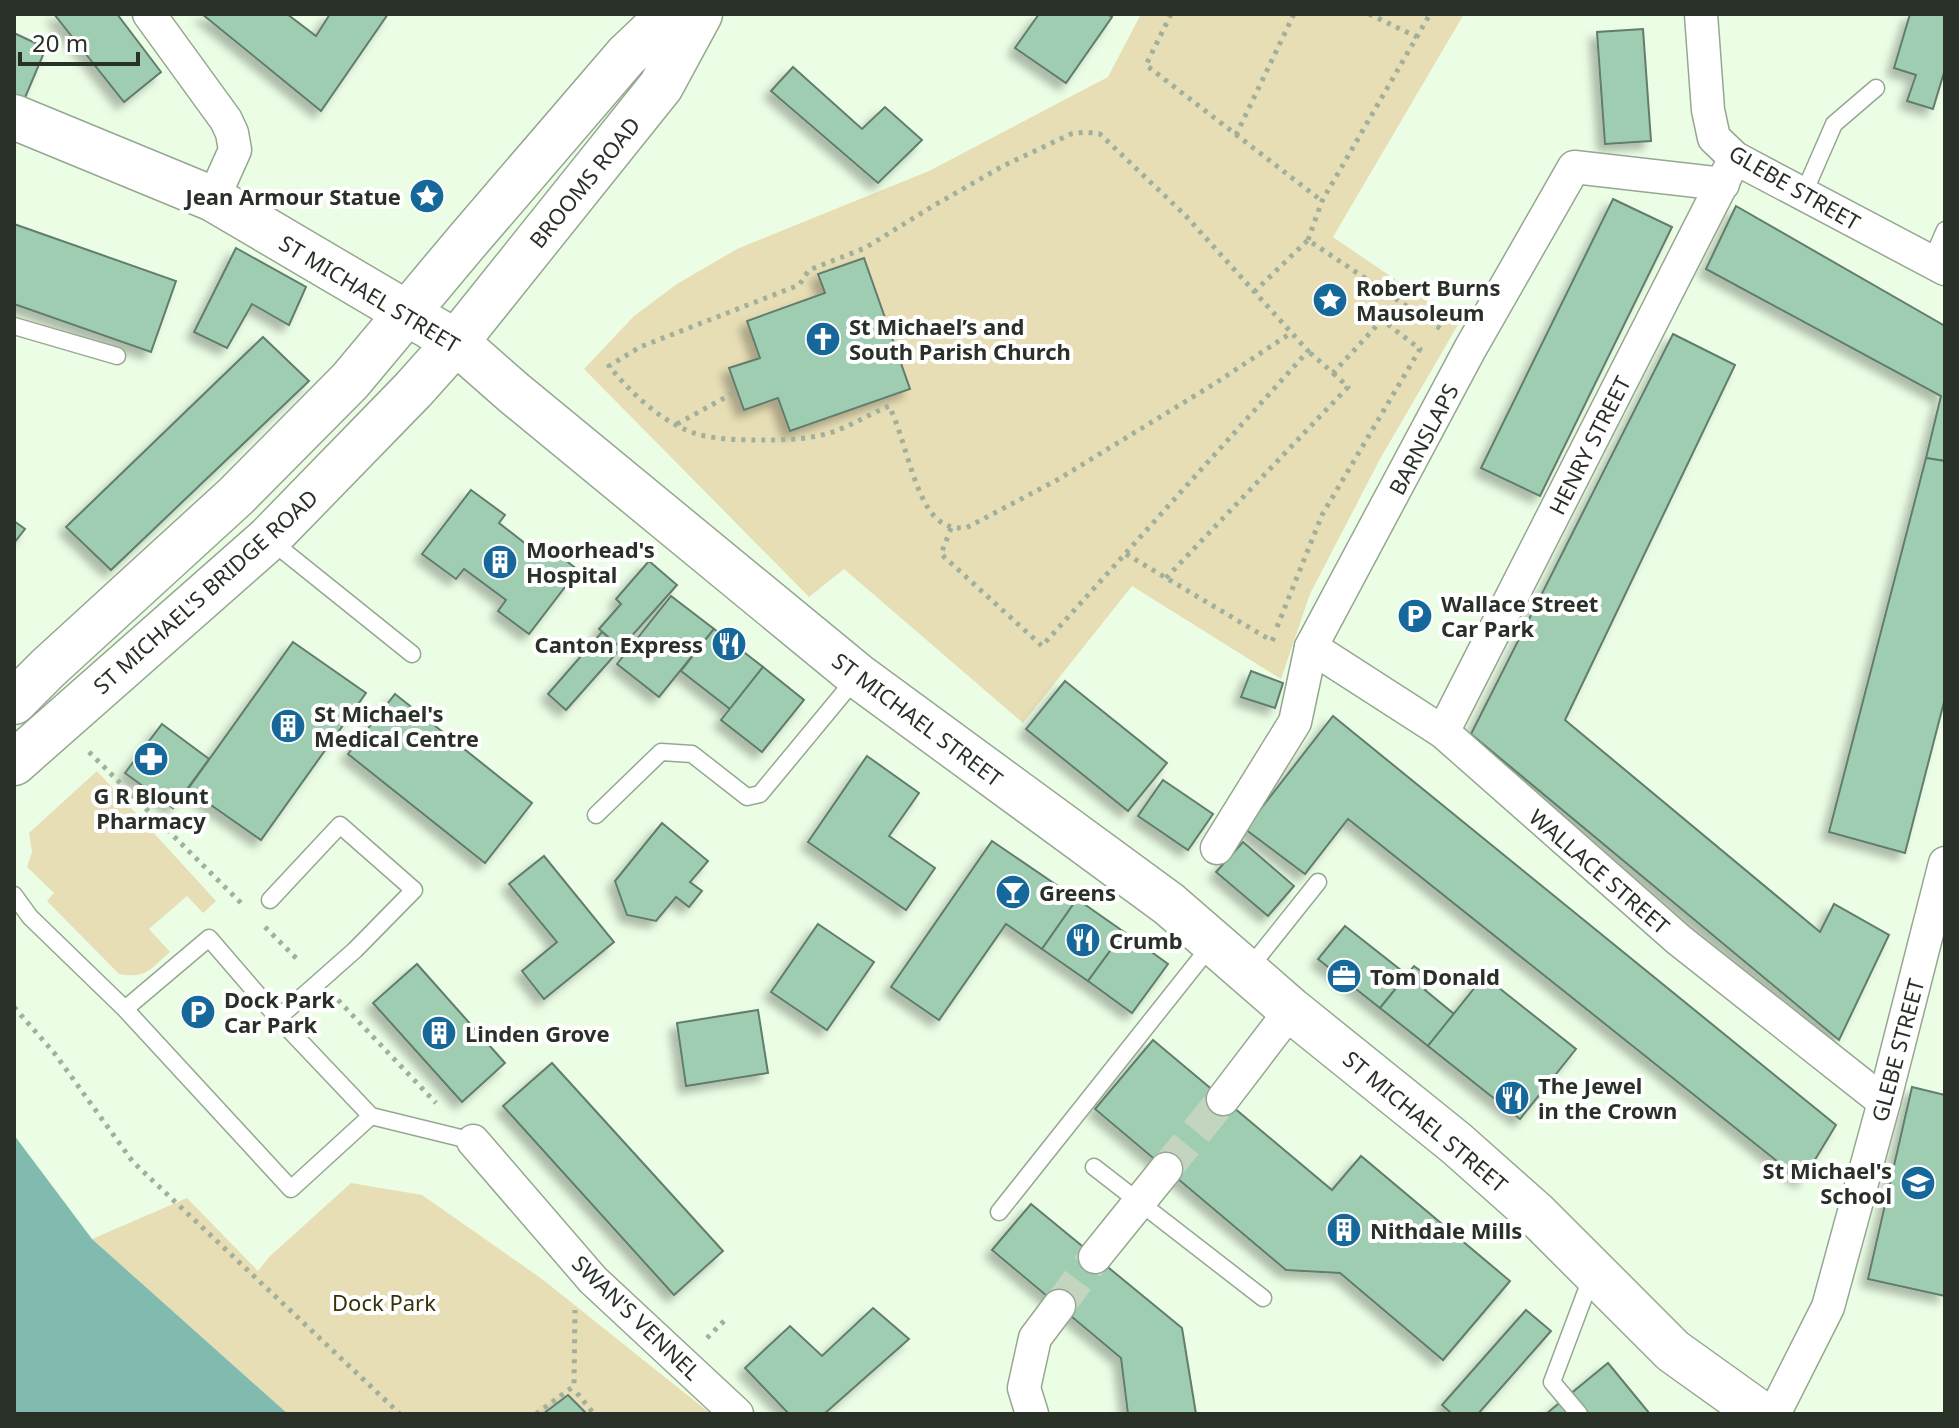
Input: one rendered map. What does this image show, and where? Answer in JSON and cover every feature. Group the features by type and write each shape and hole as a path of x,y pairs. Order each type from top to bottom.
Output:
{"main road":[{"path":"14,702 236,496 350,381 626,56 670,14"},
{"name":"BROOMS ROAD","path":"456,342 661,86 700,14"},
{"name":"ST MICHAEL STREET","path":"14,117 213,199 456,342 858,676 1169,904 1291,1010 1456,1143 1536,1214 1673,1351 1761,1414"},
{"name":"ST MICHAEL'S BRIDGE ROAD","path":"14,763 268,539 456,342"}],"street":[{"path":"149,14 226,120 232,133 235,150 213,199"},
{"name":"GLEBE STREET","path":"1701,14 1708,110 1714,138 1729,171 1803,195 1938,266"},
{"name":"BARNSLAPS","path":"1217,848 1295,722 1311,647 1470,349 1574,167 1729,171"},
{"name":"HENRY STREET","path":"1443,732 1729,171"},
{"name":"WALLACE STREET","path":"1311,647 1443,732 1679,940 1884,1102"},
{"name":"GLEBE STREET","path":"1774,1414 1828,1307 1945,863"},
{"path":"1223,1099 1291,1010"},
{"name":"SWAN'S VENNEL","path":"473,1141 593,1280 726,1403"},
{"path":"1095,1257 1166,1169"},
{"path":"1032,1414 1024,1388 1035,1338 1059,1306"}],"lane":[{"path":"1803,195 1834,124 1876,88"},
{"path":"1938,266 1945,230"},
{"path":"14,326 117,356"},
{"path":"268,539 412,654"},
{"path":"596,815 661,752 692,754 747,797 760,794 858,676"},
{"path":"270,900 340,825 414,890 355,950 278,1018"},
{"path":"1246,972 1318,882"},
{"path":"14,895 22,916 125,1009 291,1189 371,1116"},
{"path":"125,1009 209,938 278,1018 371,1116 473,1141"},
{"path":"999,1212 1212,943"},
{"path":"1094,1167 1263,1298"},
{"path":"1579,1414 1552,1382 1594,1270"}],"path":[{"path":"1171,14 1146,65 1322,201"},
{"path":"1236,135 1294,14"},
{"path":"1369,14 1417,37"},
{"path":"1254,292 1308,240 1322,201 1430,14"},
{"path":"1166,578 1348,387 1308,351 1185,215 1100,134 1071,134 1003,166 865,248 809,270 799,285 640,347 609,366 641,400 676,425 696,434 749,440 806,438 838,430 889,406 926,504 937,520 951,528 966,528 1057,480 1291,333"},
{"path":"1308,240 1470,349"},
{"path":"1126,554 1272,641 1322,515 1420,349 1382,320 1333,373"},
{"path":"951,528 941,554 1042,646 1308,351"},
{"path":"676,425 737,391"},
{"path":"86,748 253,915"},
{"path":"264,926 473,1141"},
{"path":"14,1007 55,1054 133,1162 400,1414"},
{"path":"536,1414 574,1386 575,1306 593,1280"},
{"path":"706,1339 727,1318"},
{"path":"577,1393 594,1414"}],"green space":[{"path":"1141,14 1464,14 1333,237 1459,323 1380,459 1310,594 1281,679 1132,586 1023,723 844,569 809,597 584,369 634,316 677,284 737,249 929,171 1108,77"},
{"path":"97,771 216,901 203,913 187,896 149,929 170,952 142,974 119,974 47,901 54,893 27,867 32,852 29,833"},
{"name":"Dock Park","path":"351,1183 422,1195 542,1279 711,1414 288,1414 92,1239 187,1198 258,1271 269,1257"}],"water":[{"path":"14,1135 92,1239 288,1414 14,1414"}],"building":[{"path":"54,14 117,14 161,72 124,102"},
{"path":"202,14 287,14 316,36 330,14 388,14 321,111"},
{"path":"1039,14 1107,14 1112,17 1066,83 1015,48"},
{"path":"1910,14 1945,14 1945,69 1933,109 1907,101 1916,75 1894,68"},
{"path":"1643,29 1651,141 1605,144 1597,32"},
{"path":"14,33 46,48 24,100 14,96"},
{"path":"793,67 862,129 885,107 922,140 878,183 771,91"},
{"path":"1613,199 1672,227 1540,496 1481,468"},
{"path":"1736,206 1945,326 1945,461 1926,458 1941,396 1706,269"},
{"path":"14,224 176,281 151,352 14,304"},
{"path":"236,248 306,287 289,325 252,304 227,348 194,332"},
{"name":"St Michael’s and South Parish Church","path":"864,258 910,389 790,431 778,398 744,410 729,368 760,358 747,321 825,293 818,274"},
{"path":"1673,334 1735,365 1565,720 1820,932 1834,904 1889,935 1839,1040 1471,734"},
{"path":"263,337 309,381 111,570 66,527"},
{"path":"1926,458 1945,461 1945,698 1905,853 1829,832"},
{"name":"Moorhead's Hospital","path":"471,490 505,515 499,523 540,555 547,546 578,570 529,634 498,611 506,600 464,569 456,579 422,554"},
{"path":"14,521 25,529 14,543"},
{"path":"649,561 677,585 621,648 599,629 621,604 616,599"},
{"path":"671,596 714,629 659,697 617,664"},
{"path":"714,629 763,667 730,709 681,671"},
{"path":"602,632 621,648 566,710 548,694"},
{"name":"St Michael's Medical Centre","path":"293,642 366,693 261,840 188,789"},
{"path":"763,667 804,700 762,752 721,720"},
{"path":"1251,671 1283,683 1275,708 1241,697"},
{"path":"1065,681 1167,763 1128,811 1026,729"},
{"path":"395,694 532,803 485,863 348,754"},
{"path":"1333,716 1836,1125 1802,1181 1348,819 1305,874 1245,829"},
{"path":"162,724 209,759 173,808 125,773"},
{"path":"867,756 919,793 889,836 935,868 906,910 808,842"},
{"path":"1163,780 1213,814 1188,850 1138,816"},
{"path":"662,823 708,861 690,882 702,891 689,907 676,897 656,921 627,915 615,881"},
{"path":"992,841 1077,899 1042,949 1006,924 939,1020 891,987"},
{"path":"1243,842 1294,886 1268,916 1216,872"},
{"path":"544,856 614,942 544,999 522,971 557,942 509,884"},
{"name":"Crumb","path":"1077,899 1124,932 1088,981 1042,949"},
{"path":"818,924 874,962 827,1030 771,992"},
{"path":"1345,926 1407,975 1380,1008 1318,959"},
{"path":"1124,932 1168,964 1132,1013 1088,981"},
{"name":"Linden Grove","path":"417,964 505,1063 462,1102 373,1003"},
{"path":"1414,966 1433,980 1425,990 1454,1014 1428,1046 1380,1008"},
{"path":"1484,976 1576,1049 1520,1119 1428,1046"},
{"path":"758,1010 768,1073 686,1086 677,1023"},
{"name":"Nithdale Mills","path":"1153,1040 1332,1190 1361,1156 1510,1281 1443,1360 1340,1273 1286,1270 1095,1109"},
{"path":"552,1063 723,1251 674,1295 503,1106"},
{"path":"1912,1087 1945,1095 1945,1296 1868,1279"},
{"path":"1031,1204 1182,1328 1196,1414 1128,1414 1121,1358 992,1250"},
{"path":"873,1308 909,1339 824,1414 789,1414 745,1368 790,1326 822,1356"},
{"path":"1526,1310 1551,1331 1478,1414 1452,1414 1442,1405"},
{"path":"1608,1363 1650,1414 1546,1414"},
{"path":"568,1395 587,1414 543,1414"}],"tunnel":[{"path":"1166,1169 1223,1099"},
{"path":"1059,1306 1095,1257"}],"place":[{"name":"Jean Armour Statue","path":"427,196"},
{"name":"Robert Burns Mausoleum","path":"1330,300"},
{"name":"St Michael’s and South Parish Church","path":"823,339"},
{"name":"Moorhead's Hospital","path":"500,562"},
{"name":"Wallace Street Car Park","path":"1415,616"},
{"name":"Canton Express","path":"729,644"},
{"name":"St Michael's Medical Centre","path":"288,726"},
{"name":"G R Blount Pharmacy","path":"151,759"},
{"name":"Greens","path":"1013,892"},
{"name":"Crumb","path":"1083,940"},
{"name":"Tom Donald","path":"1344,976"},
{"name":"Dock Park Car Park","path":"198,1012"},
{"name":"Linden Grove","path":"439,1033"},
{"name":"The Jewel in the Crown","path":"1512,1098"},
{"name":"St Michael's School","path":"1918,1183"},
{"name":"Nithdale Mills","path":"1344,1230"}]}
